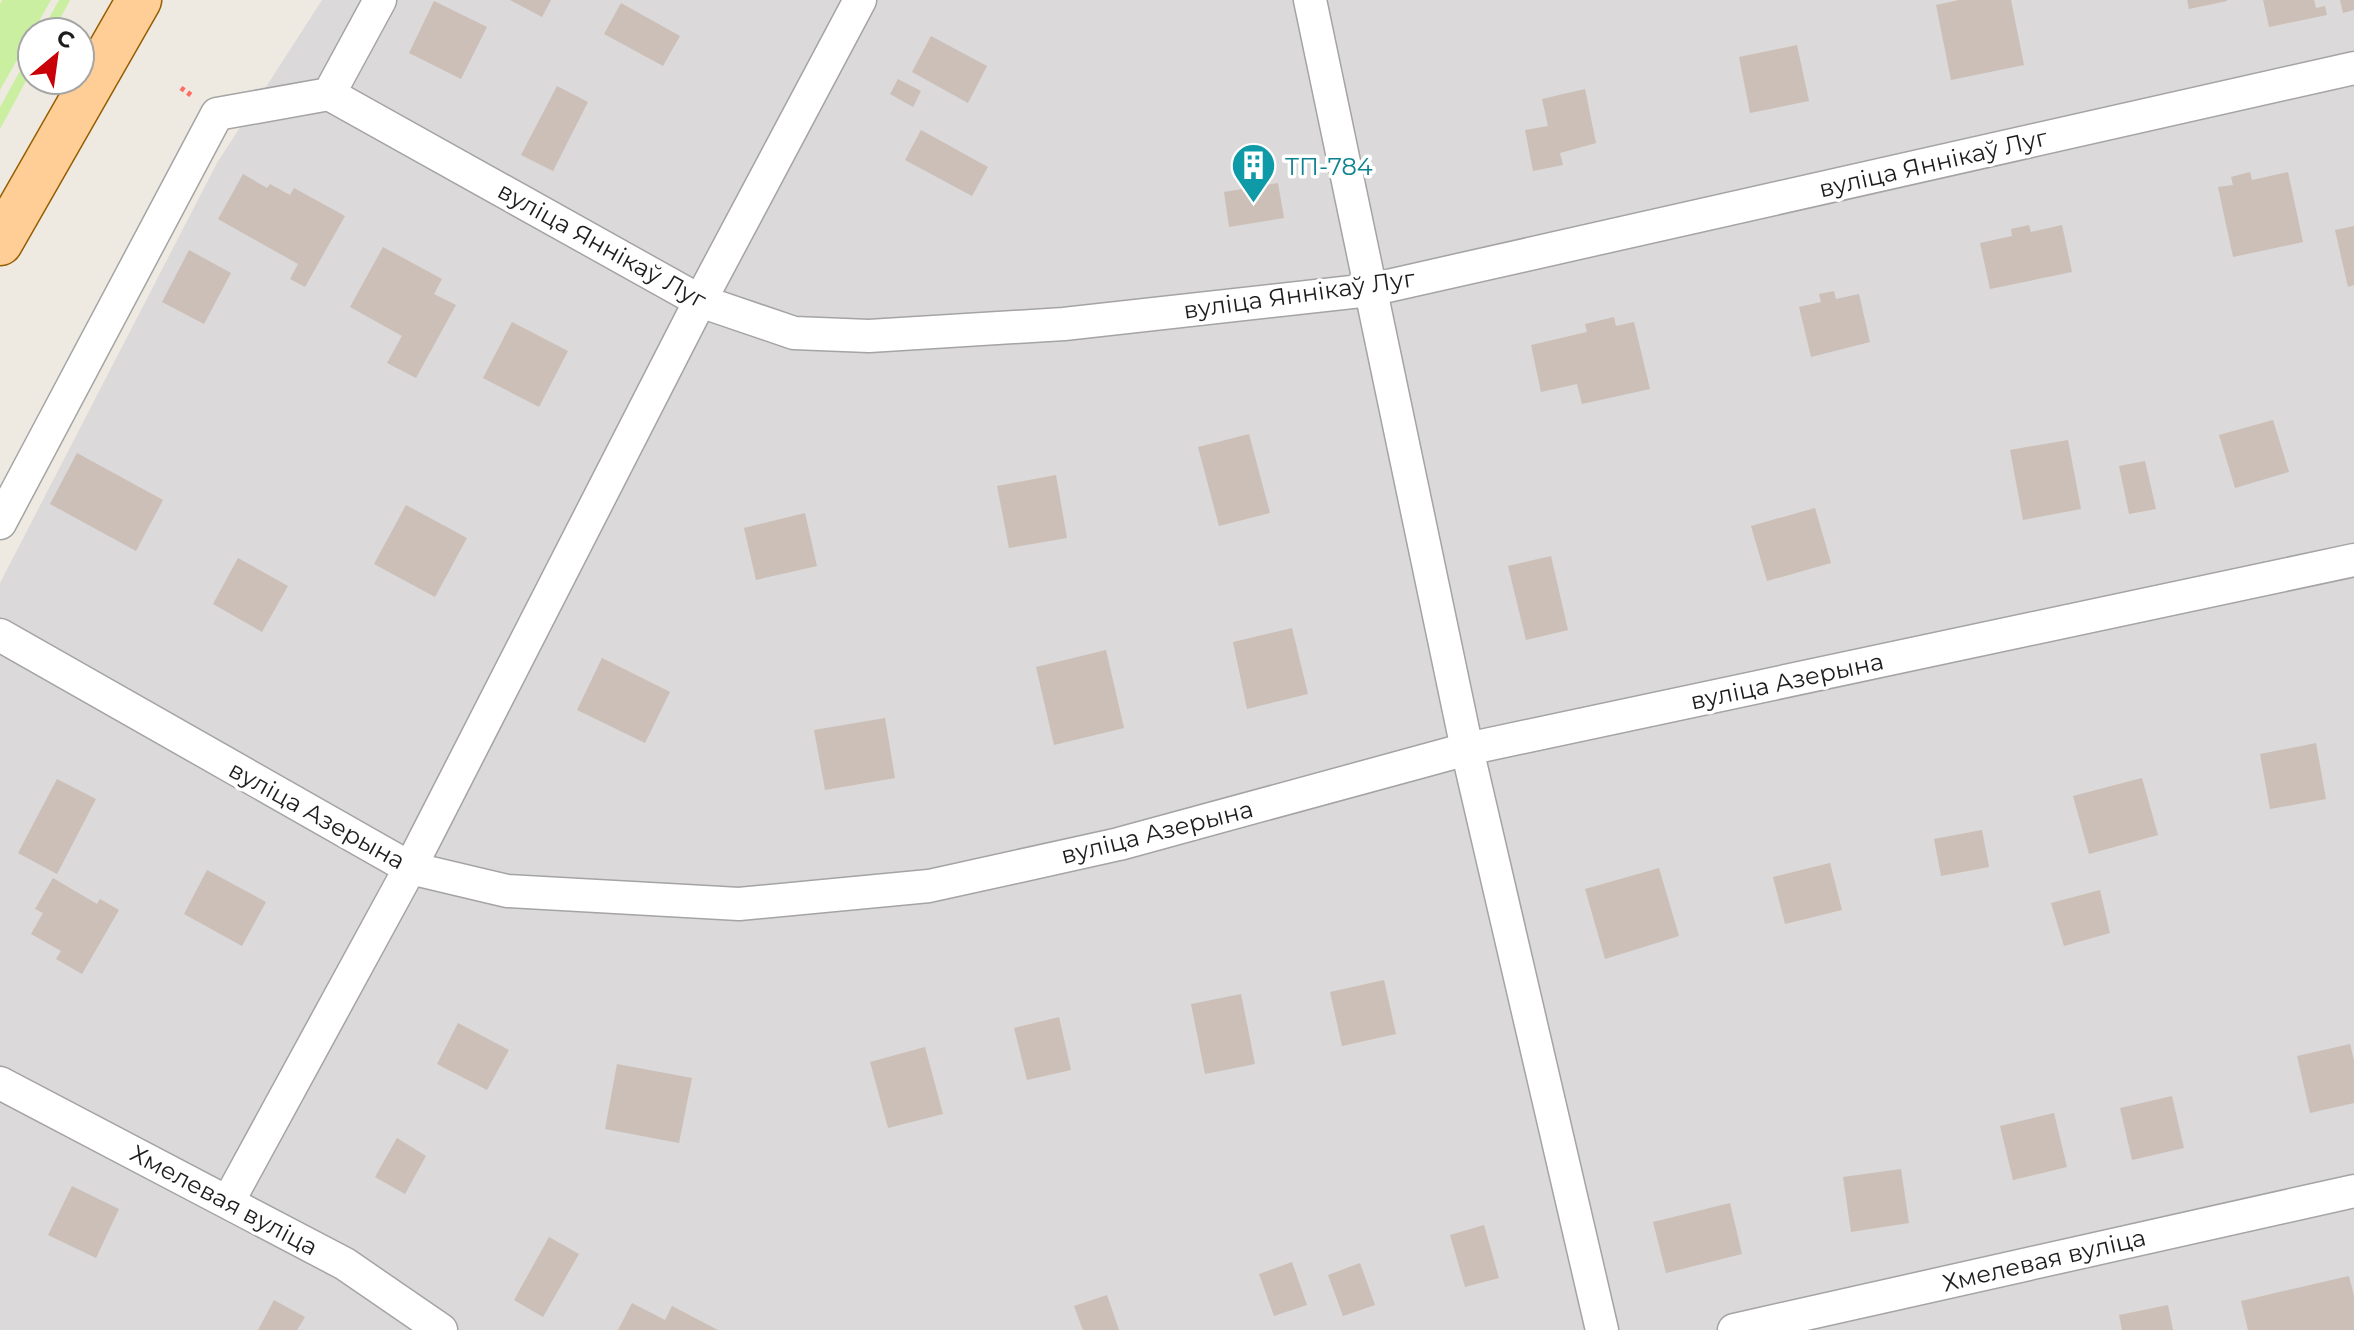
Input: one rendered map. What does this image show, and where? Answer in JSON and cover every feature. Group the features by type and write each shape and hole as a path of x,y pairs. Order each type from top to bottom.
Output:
{"main road":[{"path":"0,243 139,0"}],"street":[{"path":"0,523 217,114 329,94 380,0"},
{"path":"228,1202 410,868 700,301 860,0"},
{"path":"1310,0 1467,749 1602,1330"},
{"name":"вуліца Яннікаў Луг","path":"329,94 700,301 794,333 869,336 1064,324 1370,290 2354,68"},
{"name":"вуліца Азерына","path":"0,635 410,868 507,891 739,904 929,886 1119,844 1467,749 2354,560"},
{"name":"Хмелевая вуліца","path":"0,1083 345,1264 441,1330"},
{"name":"Хмелевая вуліца","path":"1734,1330 2354,1191"}],"shaded area":[{"path":"322,0 2354,0 2354,1330 0,1330 0,583 217,163"}],"green space":[{"path":"2,0 51,0 42,16 16,16 16,62 0,90"},
{"path":"59,0 70,0 62,16 50,16"},
{"path":"16,78 18,96 0,129 0,107"}],"building":[{"path":"510,0 551,0 542,17"},
{"path":"1959,0 2011,0 2024,65 1951,80 1936,5"},
{"path":"2187,0 2227,0 2227,1 2189,9"},
{"path":"2263,0 2314,0 2316,8 2325,6 2327,15 2269,27"},
{"path":"2340,0 2354,0 2354,10 2343,13"},
{"path":"434,1 487,27 461,79 409,53"},
{"path":"621,3 680,36 663,66 604,34"},
{"path":"931,36 987,66 968,103 912,72"},
{"path":"1797,45 1809,101 1750,113 1739,57"},
{"path":"898,79 921,91 913,107 890,94"},
{"path":"557,86 588,102 553,171 521,155"},
{"path":"1585,89 1596,143 1560,153 1563,165 1533,171 1525,130 1548,126 1542,99"},
{"path":"921,130 988,167 972,196 905,160"},
{"path":"2250,172 2252,180 2288,172 2303,242 2233,257 2218,187 2233,185 2231,177"},
{"path":"243,174 267,188 270,184 290,195 294,188 345,216 305,287 290,279 298,264 218,219"},
{"name":"ТП-784","path":"1278,183 1284,218 1229,227 1224,192"},
{"path":"2029,225 2031,232 2062,225 2072,272 1990,289 1980,243 2012,236 2011,229"},
{"path":"2354,226 2354,285 2348,287 2335,230"},
{"path":"383,247 442,279 434,294 456,305 416,378 387,363 402,336 350,307"},
{"path":"189,250 231,273 204,324 162,302"},
{"path":"1834,291 1836,299 1859,294 1870,342 1811,357 1799,307 1821,302 1819,294"},
{"path":"1614,317 1616,326 1634,322 1650,389 1582,404 1577,384 1541,392 1531,345 1587,332 1585,324"},
{"path":"512,322 568,351 539,407 483,378"},
{"path":"2273,420 2289,472 2235,488 2219,435"},
{"path":"1249,434 1270,513 1219,526 1198,447"},
{"path":"2068,440 2081,509 2023,520 2010,450"},
{"path":"77,453 163,500 136,551 50,504"},
{"path":"2145,461 2156,509 2129,514 2119,466"},
{"path":"1056,475 1067,538 1009,548 997,486"},
{"path":"406,505 467,538 435,597 374,564"},
{"path":"1815,508 1831,563 1767,581 1751,526"},
{"path":"805,513 817,566 756,580 744,528"},
{"path":"1551,556 1568,630 1526,640 1508,566"},
{"path":"238,558 288,586 262,632 213,604"},
{"path":"1292,628 1308,694 1247,709 1233,642"},
{"path":"1106,650 1124,728 1054,745 1036,667"},
{"path":"602,658 670,692 645,743 577,710"},
{"path":"885,718 895,778 825,790 814,730"},
{"path":"2316,743 2326,799 2270,809 2260,754"},
{"path":"2142,778 2158,835 2089,854 2073,796"},
{"path":"57,779 96,799 57,874 18,853"},
{"path":"1982,830 1989,867 1941,876 1934,839"},
{"path":"1830,863 1842,910 1785,924 1773,877"},
{"path":"1659,868 1679,936 1605,959 1585,889"},
{"path":"207,870 266,902 242,946 184,914"},
{"path":"53,878 97,904 100,899 119,910 82,974 56,959 61,951 31,934 43,913 35,909"},
{"path":"2100,890 2110,933 2064,946 2051,903"},
{"path":"1384,980 1396,1034 1342,1046 1330,992"},
{"path":"1241,994 1255,1064 1205,1074 1191,1004"},
{"path":"1059,1017 1071,1070 1027,1080 1014,1028"},
{"path":"458,1023 509,1050 487,1090 437,1064"},
{"path":"2350,1044 2354,1061 2354,1103 2310,1113 2297,1056"},
{"path":"925,1047 943,1114 888,1128 870,1062"},
{"path":"617,1064 692,1078 679,1143 605,1129"},
{"path":"2172,1096 2184,1148 2132,1160 2120,1108"},
{"path":"2054,1113 2067,1167 2013,1180 2000,1126"},
{"path":"397,1138 426,1156 405,1194 375,1177"},
{"path":"1901,1169 1909,1223 1851,1232 1843,1177"},
{"path":"72,1186 119,1209 96,1258 48,1235"},
{"path":"1730,1203 1742,1254 1666,1273 1653,1222"},
{"path":"1484,1225 1499,1278 1465,1287 1450,1235"},
{"path":"549,1237 579,1254 543,1317 514,1300"},
{"path":"1292,1262 1307,1305 1274,1316 1259,1274"},
{"path":"1360,1263 1375,1305 1343,1316 1328,1275"},
{"path":"2349,1276 2354,1296 2354,1330 2248,1330 2241,1301"},
{"path":"1107,1295 1119,1330 1083,1330 1074,1306"},
{"path":"274,1300 305,1317 297,1330 258,1330"},
{"path":"632,1303 665,1320 672,1306 718,1330 618,1330"},
{"path":"2168,1305 2173,1330 2122,1330 2119,1315"}],"place":[{"name":"ТП-784","path":"1254,205"}]}
